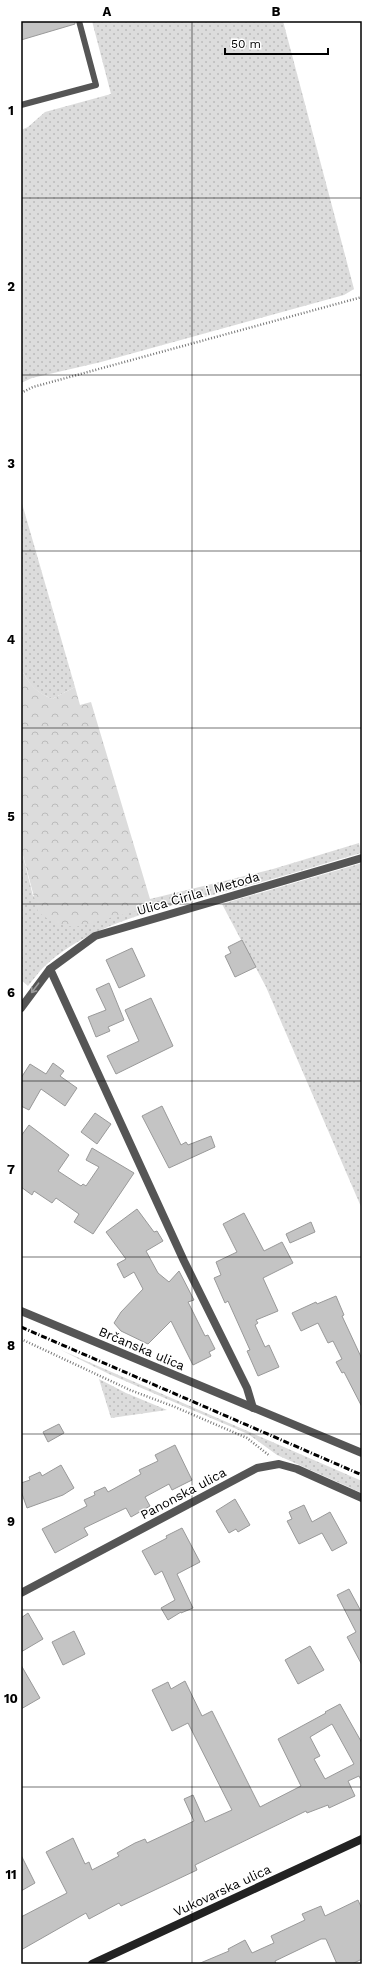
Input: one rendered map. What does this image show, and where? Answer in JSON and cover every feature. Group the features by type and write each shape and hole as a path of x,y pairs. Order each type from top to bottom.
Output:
{"main road":[{"name":"Vukovarska ulica","path":"92,1964 362,1839"}],"street":[{"name":"Ulica Ćirila i Metoda","path":"21,1008 50,969 79,946 95,936 107,931 362,858"},
{"path":"50,969 184,1261 247,1388 253,1408"},
{"name":"Brčanska ulica","path":"21,1311 362,1453"},
{"name":"Panonska ulica","path":"21,1593 257,1468 279,1464 297,1469 362,1498"}],"lane":[{"path":"21,105 96,85 79,21"}],"path":[{"path":"21,393 32,387 362,297"},
{"path":"21,1339 130,1390 176,1407 247,1438 279,1464"}],"green space":[{"path":"92,21 283,21 354,289 344,295 101,362 32,378 21,383 21,130 28,127 45,112 111,94"},
{"path":"21,500 75,687 52,699 33,687 21,669"},
{"path":"21,669 34,687 52,699 75,687 80,705 91,702 150,899 150,904 137,911 75,927 55,924 38,912 21,848"},
{"path":"359,843 361,853 161,908 111,926 87,937 65,950 43,967 28,986 21,980 21,848 33,896 150,904 150,899 273,869"},
{"path":"362,863 362,1209 266,987 222,904"},
{"path":"61,1350 362,1481 362,1493 277,1455 248,1434 109,1374"},
{"path":"99,1379 126,1393 167,1410 111,1418"}],"building":[{"path":"21,21 75,21 75,24 21,40"},
{"path":"242,940 256,967 235,977 225,956 231,953 228,947"},
{"path":"132,948 145,976 119,988 106,960"},
{"path":"109,983 124,1020 108,1027 110,1031 96,1037 88,1017 106,1010 96,989"},
{"path":"151,998 173,1046 116,1074 107,1056 139,1041 125,1010"},
{"path":"53,1063 64,1071 60,1076 77,1088 65,1106 41,1089 29,1110 21,1106 21,1078 30,1064 46,1074"},
{"path":"162,1106 181,1145 186,1142 188,1145 211,1136 215,1147 169,1168 142,1116"},
{"path":"95,1113 111,1124 97,1144 81,1132"},
{"path":"29,1125 69,1155 58,1171 81,1186 83,1184 86,1186 99,1167 86,1160 92,1148 134,1173 93,1234 74,1222 79,1214 56,1198 52,1203 34,1191 32,1195 21,1187 21,1136"},
{"path":"137,1209 154,1232 157,1231 163,1241 146,1251 158,1273 169,1282 179,1271 194,1300 188,1302 205,1336 208,1335 215,1349 209,1352 211,1356 193,1365 171,1321 148,1344 121,1331 114,1323 121,1312 143,1289 134,1272 124,1278 117,1264 126,1259 106,1232"},
{"path":"244,1213 264,1251 282,1242 293,1263 263,1278 278,1311 256,1320 258,1323 255,1325 265,1347 269,1345 279,1367 258,1376 247,1351 250,1350 228,1301 225,1303 214,1278 221,1275 216,1262 237,1252 223,1224"},
{"path":"311,1222 315,1232 290,1243 286,1234"},
{"path":"336,1296 344,1315 342,1316 362,1359 362,1407 344,1372 342,1373 336,1362 342,1359 333,1341 328,1343 318,1323 301,1331 292,1313 316,1302 317,1304"},
{"path":"59,1424 64,1433 48,1442 43,1432"},
{"path":"175,1445 192,1480 172,1490 169,1484 145,1497 150,1506 131,1517 126,1508 84,1528 88,1535 55,1553 42,1529 87,1506 84,1500 95,1495 94,1492 105,1487 108,1492 141,1474 139,1470 158,1461 155,1455"},
{"path":"61,1465 74,1488 63,1495 27,1508 21,1491 21,1483 30,1480 29,1477 40,1472 42,1476"},
{"path":"235,1499 250,1525 238,1532 236,1529 229,1533 216,1511"},
{"path":"304,1505 312,1522 330,1512 347,1543 332,1551 322,1533 299,1544 287,1521 292,1519 289,1512"},
{"path":"182,1528 200,1562 177,1574 193,1608 181,1612 168,1620 161,1608 175,1600 162,1571 155,1575 142,1551"},
{"path":"349,1589 362,1613 362,1665 347,1637 356,1632 337,1595"},
{"path":"28,1613 43,1639 21,1652 21,1618"},
{"path":"74,1631 85,1654 63,1665 52,1642"},
{"path":"310,1646 324,1670 298,1684 285,1660"},
{"path":"21,1665 40,1698 21,1709"},
{"path":"185,1681 202,1716 212,1711 260,1807 301,1786 278,1739 340,1704 362,1743 362,1782 359,1776 348,1781 355,1796 329,1808 328,1805 307,1813 306,1811 195,1865 197,1870 121,1906 119,1903 89,1919 86,1913 21,1950 21,1917 67,1893 46,1852 73,1838 85,1864 89,1862 92,1870 119,1856 117,1853 135,1843 145,1839 147,1843 194,1821 184,1799 193,1795 205,1822 232,1810 188,1723 172,1731 152,1690 168,1682 171,1689","holes":["332,1724 354,1764 325,1779 314,1759 320,1756 310,1737"]},
{"path":"21,1855 35,1883 21,1891"},
{"path":"358,1900 362,1909 362,1959 352,1964 337,1964 326,1939 321,1939 275,1961 276,1964 198,1964 229,1951 228,1949 245,1940 252,1953 274,1943 271,1936 305,1920 302,1914 321,1906 325,1916"}],"railway":[{"path":"21,1327 362,1475"}]}
